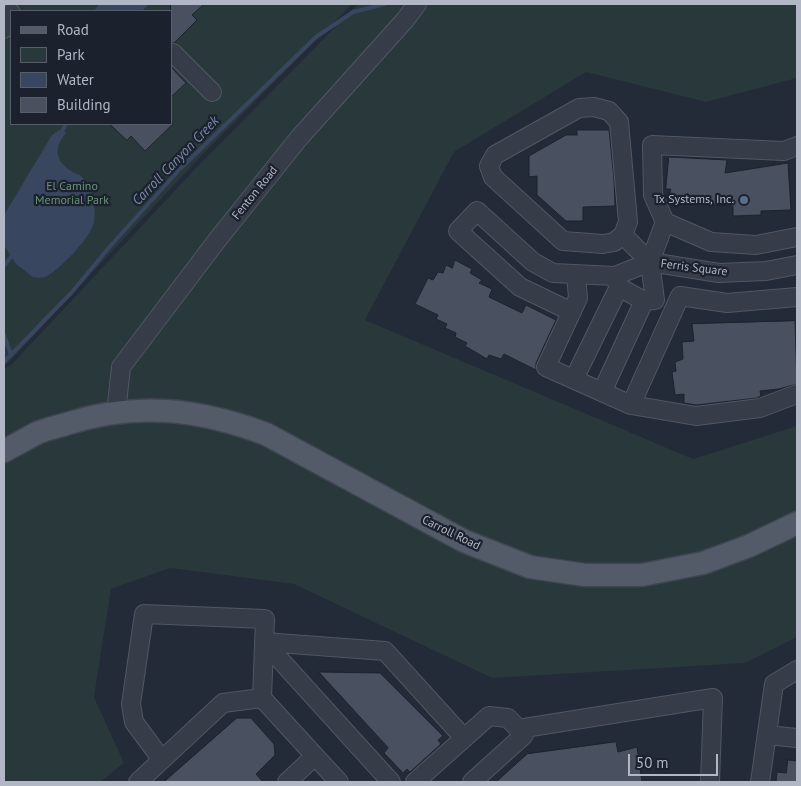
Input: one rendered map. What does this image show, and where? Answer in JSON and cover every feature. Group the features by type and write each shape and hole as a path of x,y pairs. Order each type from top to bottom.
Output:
{"main road":[{"name":"Carroll Road","path":"4,451 39,433 117,405 139,409 193,413 240,424 266,434 464,541 530,567 585,575 642,575 703,563 749,546 797,523"}],"street":[{"name":"Fenton Road","path":"117,405 121,367 218,239 299,138 405,20 417,4"},
{"path":"4,29 10,16"},
{"path":"173,53 212,92"},
{"path":"594,107 609,111 619,122 628,222 623,235 614,242 603,244 563,241 493,177 489,166 495,155 579,108 594,107"},
{"path":"797,146 784,150 652,144 653,195 665,222 711,242 756,245 797,236"},
{"path":"572,312 520,286 458,231 477,211 534,262 554,273 617,282 650,301 674,309"},
{"path":"602,392 650,301 650,262 665,222"},
{"path":"623,235 650,262"},
{"path":"574,379 617,282 650,262"},
{"name":"Ferris Square","path":"650,262 719,274 766,271 797,265"},
{"path":"576,275 578,298 546,367 631,405 696,416 760,408 797,394"},
{"path":"631,405 680,296 727,304 797,299"},
{"path":"162,760 134,722 131,704 144,614 265,619 262,698 339,782"},
{"path":"264,642 385,651 464,738"},
{"path":"264,642 391,782"},
{"path":"760,782 774,684 797,670"},
{"path":"138,782 223,703 262,698"},
{"path":"518,729 713,698 710,782"},
{"path":"415,782 489,716 508,718 524,735 472,782"},
{"path":"766,735 797,738"},
{"path":"287,782 315,756"}],"green space":[{"name":"El Camino Memorial Park","path":"4,4 352,4 199,158 9,362 4,365"},
{"path":"358,4 797,4 797,78 706,102 586,72 454,152 365,320 693,459 797,426 797,637 745,663 492,678 294,584 170,568 111,589 94,697 124,763 100,782 4,782 4,369 12,364 197,167"}],"water":[{"path":"99,4 149,4 143,10 95,10"},
{"path":"59,130 63,130 66,133 58,146 59,157 64,165 80,175 87,185 94,203 94,222 87,236 66,261 45,277 33,277 16,264 4,245 4,215 52,135"}],"building":[{"path":"171,4 204,4 192,15 197,20 174,43 172,43"},
{"path":"172,68 186,83 172,96"},
{"path":"111,125 172,125 145,151 131,136 127,140"},
{"path":"577,130 609,130 615,206 583,207 583,221 566,221 537,195 537,176 529,177 529,156 566,135 577,135"},
{"path":"669,157 727,160 725,173 788,163 791,210 761,211 761,215 733,216 733,206 683,203 683,201 669,196 671,189 666,189"},
{"path":"455,260 472,269 470,273 482,280 479,283 492,289 489,297 522,313 526,305 556,320 536,363 536,370 504,354 501,359 489,355 487,359 465,346 467,343 455,337 456,333 445,328 447,324 436,319 438,315 415,304 428,278 433,280 438,272 443,273 446,265 452,268"},
{"path":"795,321 797,384 779,389 760,391 761,396 757,398 696,405 684,403 684,394 675,395 672,372 676,371 675,362 683,359 682,342 694,341 692,324"},
{"path":"319,672 380,673 443,736 438,740 441,744 410,772 407,769 403,773 384,753 388,748"},
{"path":"237,718 251,718 274,744 275,755 256,774 263,782 164,782"},
{"path":"616,742 618,752 637,747 642,782 496,782 527,754"},
{"path":"788,760 797,761 797,782 776,782 777,772 786,773"}],"waterway":[{"name":"Carroll Canyon Creek","path":"4,362 72,292 112,244 180,169 316,37 353,12 385,4"},
{"path":"61,133 65,125"},
{"path":"4,266 14,253"},
{"path":"4,335 11,355"}],"place":[{"name":"Tx Systems, Inc.","path":"744,200"}]}
